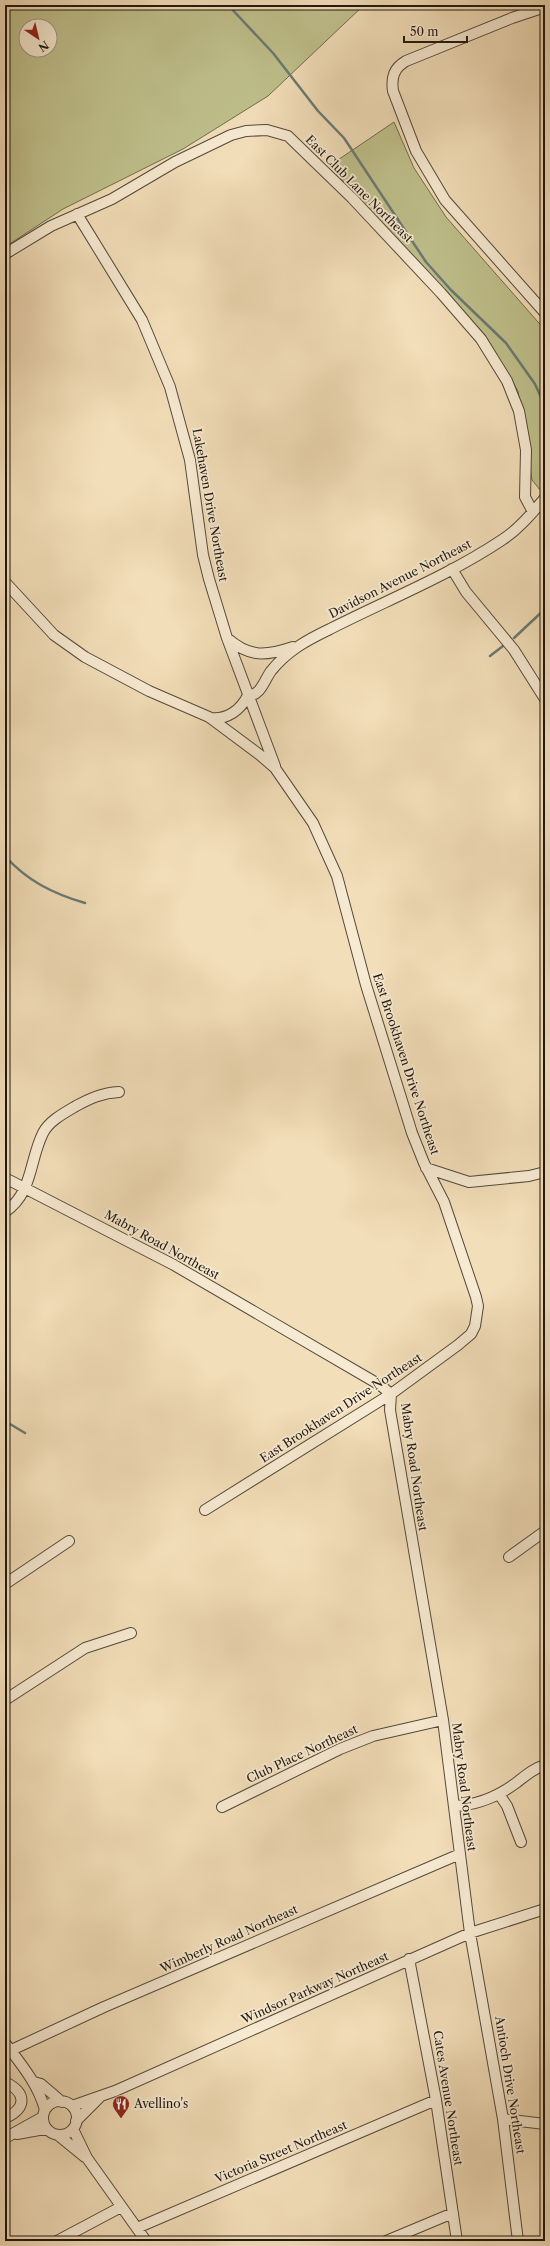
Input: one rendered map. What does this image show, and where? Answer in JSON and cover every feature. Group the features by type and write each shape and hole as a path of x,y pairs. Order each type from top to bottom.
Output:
{"street":[{"path":"545,7 512,18 406,60 395,69 391,82 416,151 445,200 545,313"},
{"name":"East Club Lane Northeast","path":"5,254 51,226 112,200 174,162 231,135 246,131 266,130 288,136 352,198 441,293 481,339 507,381 519,411 526,450 525,497 533,512"},
{"name":"Lakehaven Drive Northeast","path":"77,214 139,316 170,387 190,460 203,555 227,638 275,768"},
{"name":"Davidson Avenue Northeast","path":"227,638 244,650 255,653 275,653 298,645 452,569 503,540 533,512 545,498"},
{"path":"452,569 466,592 514,650 545,699"},
{"name":"East Brookhaven Drive Northeast","path":"5,582 54,635 86,657 148,691 217,719 229,716 244,702 248,695"},
{"name":"Davidson Avenue Northeast","path":"255,711 259,692 273,669 298,645"},
{"path":"248,695 253,695 259,692"},
{"name":"East Brookhaven Drive Northeast","path":"205,1510 387,1396 471,1334 477,1316 478,1306 471,1278 444,1202 426,1168 412,1133 366,985 337,876 312,824 275,768 209,717"},
{"path":"5,1212 18,1201 26,1188 43,1133 53,1121 96,1095 119,1092"},
{"path":"426,1168 469,1182 528,1176 545,1172"},
{"name":"Mabry Road Northeast","path":"5,1178 174,1265 358,1372 387,1396 443,1720 470,1934"},
{"path":"509,1557 545,1531"},
{"path":"5,1584 69,1541"},
{"path":"5,1700 85,1648 130,1633"},
{"name":"Club Place Northeast","path":"222,1807 340,1749 373,1736 443,1720"},
{"path":"454,1806 470,1806 483,1802 498,1794 529,1772 545,1765"},
{"path":"498,1794 507,1806 521,1842"},
{"name":"Wimberly Road Northeast","path":"7,2049 460,1854"},
{"name":"Windsor Parkway Northeast","path":"72,2106 99,2098 314,2004 409,1959 470,1934 545,1909"},
{"name":"Antioch Drive Northeast","path":"470,1934 503,2119 518,2241"},
{"name":"Cates Avenue Northeast","path":"409,1959 436,2100 457,2241"},
{"path":"7,2049 34,2082 42,2097 48,2130"},
{"path":"5,2082 18,2091 21,2097 21,2104 17,2112 5,2118"},
{"path":"34,2082 41,2084 62,2102 72,2106 76,2113 74,2125 69,2133 58,2135"},
{"name":"Windsor Parkway Northeast","path":"74,2125 99,2098"},
{"name":"Victoria Street Northeast","path":"137,2228 436,2100"},
{"path":"5,2138 15,2134 44,2113 53,2102 62,2102"},
{"path":"503,2119 545,2124"},
{"path":"74,2125 87,2158 146,2241"},
{"path":"15,2134 48,2130 58,2135 87,2158"},
{"path":"57,2241 121,2207"},
{"path":"386,2241 453,2214"}],"green space":[{"path":"5,5 364,5 268,96 183,149 63,209 5,247"},
{"path":"394,122 414,168 446,217 545,330 545,496 532,480 518,391 485,335 329,166"}],"waterway":[{"path":"228,5 273,53 318,111 344,138 426,262 451,290 506,343 535,384 545,406"},
{"path":"514,638 545,609"},
{"path":"490,656 503,646"},
{"path":"5,856 22,873 42,886 85,903"},
{"path":"5,1421 25,1433"}],"place":[{"name":"Avellino's","path":"121,2119"}]}
